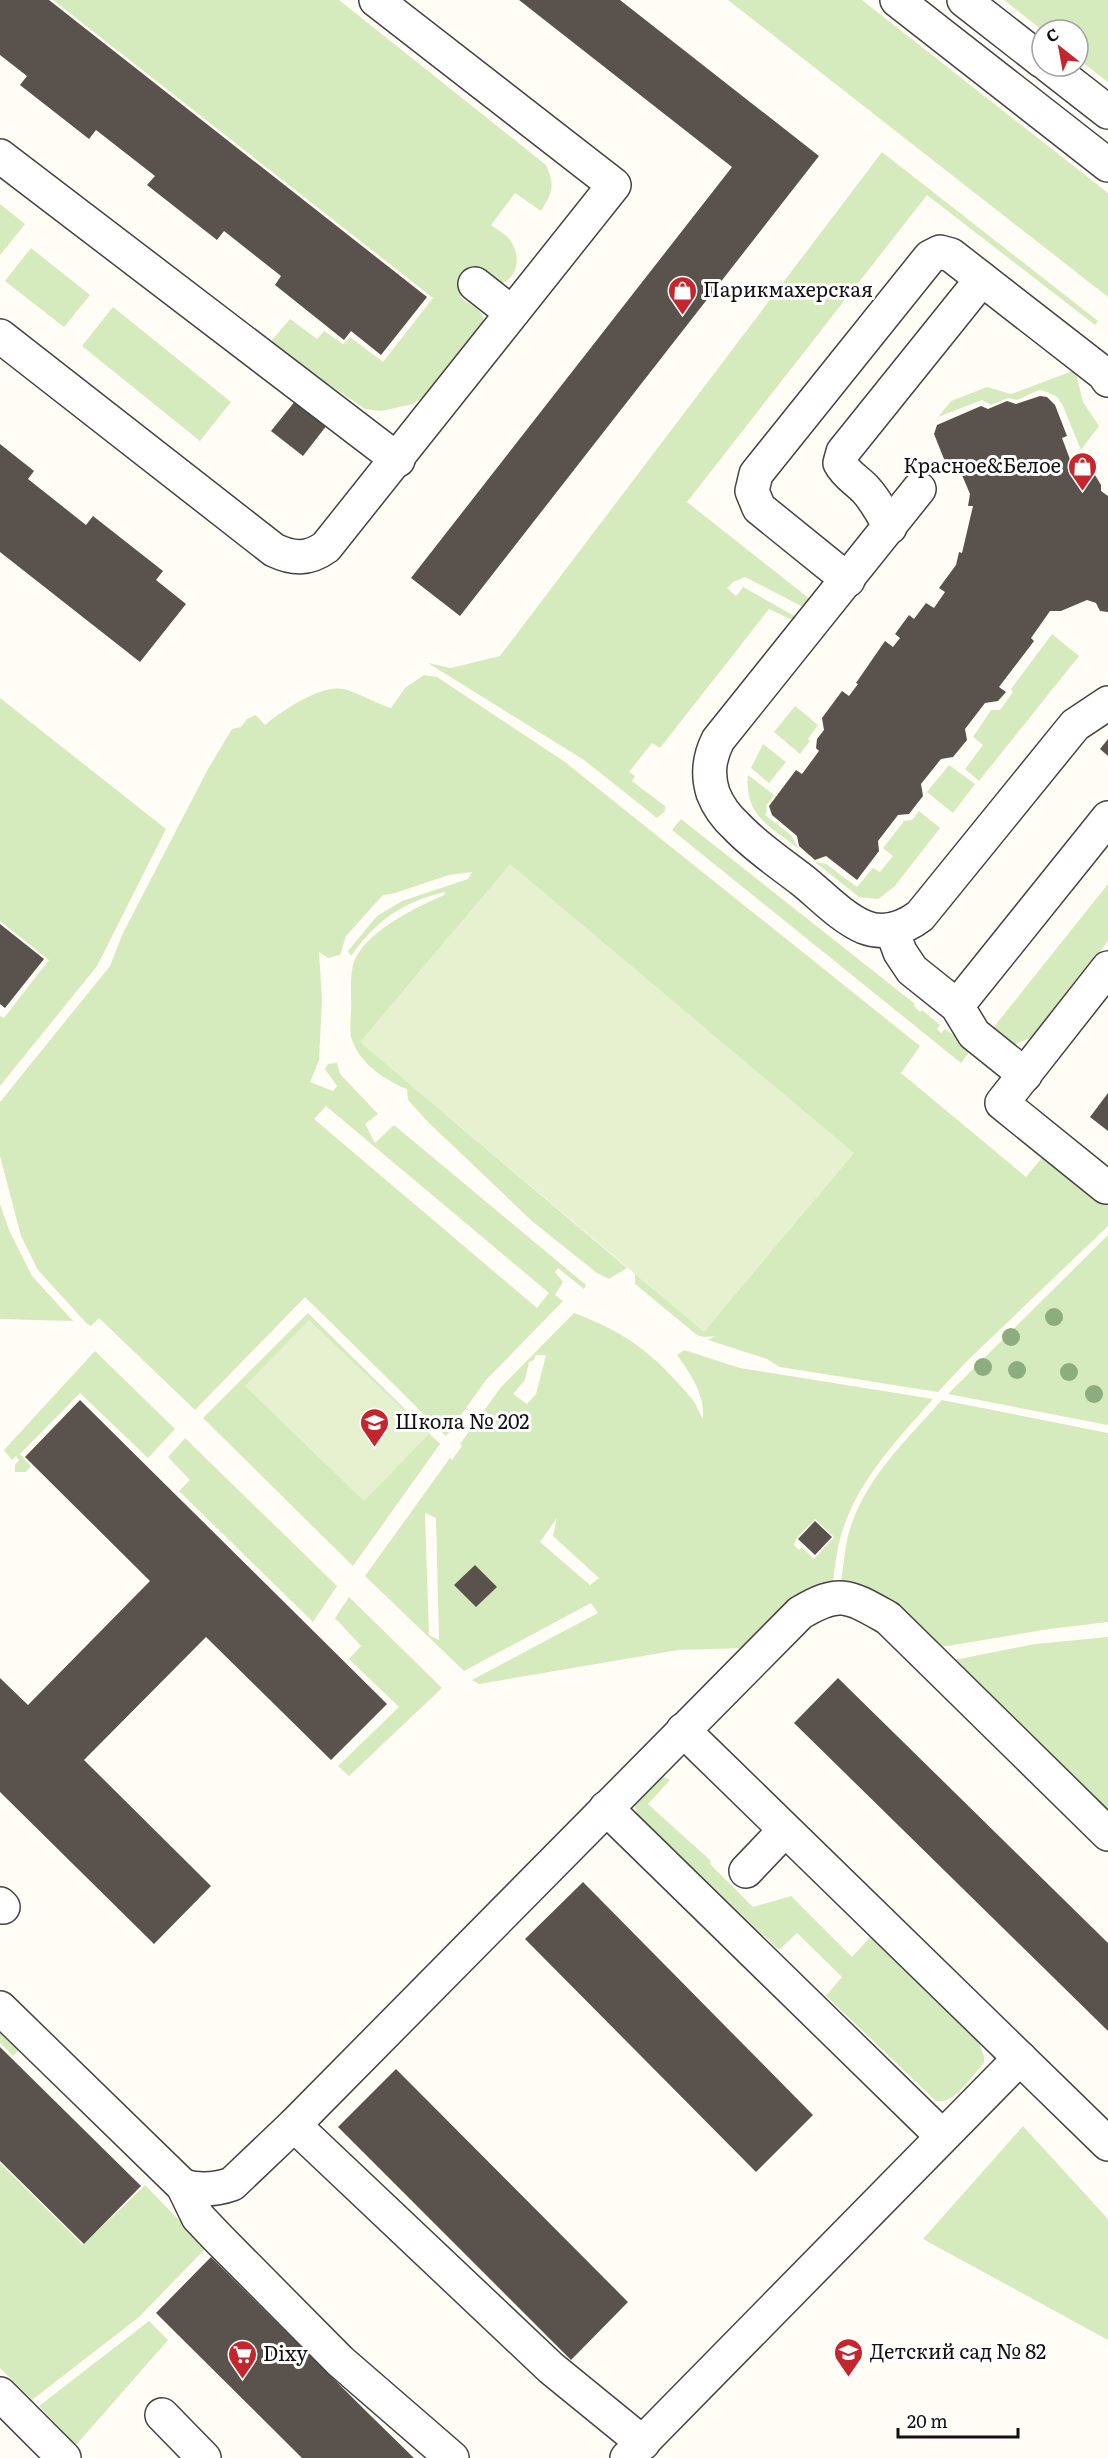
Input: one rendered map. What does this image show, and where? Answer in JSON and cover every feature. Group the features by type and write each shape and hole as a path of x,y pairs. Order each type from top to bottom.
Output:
{"street":[{"path":"0,336 274,550 283,555 299,558 316,555 326,548 614,185 376,0"},
{"path":"897,0 934,11 1108,165"},
{"path":"964,0 1030,52"},
{"path":"1064,78 1108,112"},
{"path":"0,156 398,460"},
{"path":"848,580 759,508 752,491 756,474 930,257 940,252 951,255 1104,374 1108,380"},
{"path":"890,527 878,505 866,490 846,474 840,463 843,452 982,279"},
{"path":"475,284 513,313"},
{"path":"919,489 718,740 711,754 709,769 713,793 722,811 738,829 858,923 866,927 892,930 907,926 920,916 1075,726 1108,703"},
{"path":"957,1006 1108,818"},
{"path":"892,930 900,952 912,970 957,1006 974,1034 1025,1075"},
{"path":"1106,1186 1002,1103 1108,968"},
{"path":"198,2217 294,2125 800,1613 817,1603 836,1596 850,1599 888,1618 1108,1834"},
{"path":"683,1730 1108,2144"},
{"path":"606,1808 942,2136"},
{"path":"746,1871 785,1830"},
{"path":"0,2008 183,2186 198,2217 340,2361 452,2458"},
{"path":"294,2125 551,2368 635,2451 1020,2058"},
{"path":"183,2186 206,2190 219,2189 232,2184"},
{"path":"4,2406 64,2458"},
{"path":"162,2415 204,2458"}],"green space":[{"path":"53,0 339,0 546,165 552,184 541,211 515,193 491,225 506,236 514,246 517,260 514,273 505,282 498,284 480,270 460,297 480,312 484,325 426,395 413,404 381,411 365,409 286,355 262,352 290,319 317,339 324,331 343,344 350,337 383,362 433,298"},
{"path":"728,0 862,0 1108,193 1108,297"},
{"path":"1004,0 1108,0 1108,82 1090,68 1090,18 1030,18 1030,21"},
{"path":"882,152 1098,321 1095,325 927,195 687,502 815,603 809,610 745,577 733,582 727,588 736,596 743,587 800,619 792,620 769,609 660,748 652,743 629,772 635,776 632,781 665,806 665,811 657,818 584,760 428,663 451,668 500,656"},
{"path":"0,204 25,224 0,255"},
{"path":"31,248 90,295 64,327 5,281"},
{"path":"113,307 231,402 200,441 82,346"},
{"path":"1075,370 1083,402 1099,426 1081,450 1057,397 1039,390 1017,400 1008,398 991,405 982,400 938,417 951,401 987,387 1011,394"},
{"path":"1052,634 1079,656 979,781 965,769 983,745 973,737 991,710 1000,710 1013,692 1011,689"},
{"path":"424,675 437,677 565,762 920,1046 901,1073 1026,1177 1045,1154 1108,1204 1108,1226 966,1362 938,1392 780,1367 767,1359 708,1340 715,1336 697,1335 635,1284 635,1274 704,1331 360,1042 627,1268 609,1279 597,1273 533,1222 429,1123 408,1100 407,1089 373,1069 354,1046 350,1028 351,979 355,959 371,938 382,929 407,913 444,895 445,892 403,907 371,932 351,956 348,951 377,916 402,901 468,879 472,872 449,875 383,895 346,936 340,955 328,958 319,952 322,1000 319,1060 310,1082 333,1091 337,1086 325,1069 328,1064 337,1063 340,1074 378,1114 365,1124 375,1143 394,1125 586,1285 584,1289 558,1268 555,1272 563,1282 555,1295 563,1301 486,1380 446,1436 305,1297 195,1410 99,1318 91,1326 87,1324 38,1270 21,1236 0,1156 0,1102 110,966 123,933 208,769 232,729 241,727 247,719 256,715 265,725 302,700 335,689 344,689 391,708 405,688","holes":["326,1106 549,1293 537,1308 314,1119"]},
{"path":"0,698 166,829 97,966 0,1086 0,1016 4,1018 49,960 0,921"},
{"path":"795,706 818,725 800,754 774,732"},
{"path":"763,744 786,762 769,783 751,768"},
{"path":"949,765 975,784 953,813 927,792"},
{"path":"748,775 774,795 766,806 765,815 791,835 799,849 761,819 750,801"},
{"path":"919,811 940,828 894,887 878,899 859,897 815,862 826,864 857,887 873,868 880,872 893,856 883,848 904,821 912,820"},
{"path":"681,819 915,1004 914,1006 920,1012 922,1010 940,1025 937,1029 941,1033 945,1029 972,1048 961,1063 672,830"},
{"path":"510,864 854,1153 704,1332 360,1042"},
{"path":"1108,884 1108,941 1033,1037 1013,1045 989,1033"},
{"path":"0,1204 9,1230 32,1276 73,1321 0,1319"},
{"path":"1108,1235 1108,1425 948,1394"},
{"path":"308,1313 440,1444 353,1566 203,1418"},
{"path":"574,1313 625,1337 653,1358 692,1399 703,1419 699,1393 692,1377 677,1355 684,1350 740,1368 933,1399 880,1461 858,1495 842,1532 833,1582 746,1648 678,1650 479,1684 472,1680 598,1613 591,1603 464,1671 365,1576 450,1458 452,1460 462,1446 460,1444 501,1387","holes":["536,1355 546,1355 536,1394 527,1404 513,1394 525,1380 529,1362 534,1360","425,1513 436,1518 439,1640 429,1635","557,1518 553,1536 599,1578 590,1585 540,1542","815,1519 834,1537 814,1559 802,1547 799,1550 794,1545 796,1539"]},
{"path":"309,1320 429,1434 364,1501 245,1386"},
{"path":"95,1351 175,1429 148,1458 80,1393 20,1454 31,1466 26,1472 15,1472 15,1465 19,1460 16,1456 12,1460 4,1450"},
{"path":"942,1400 1108,1433 1108,1622 1049,1629 935,1648 841,1583 846,1545 859,1505 879,1473"},
{"path":"185,1438 337,1586 313,1622 179,1491 190,1480 168,1457"},
{"path":"349,1597 442,1688 349,1776 338,1766 399,1707 349,1659 361,1646 335,1618"},
{"path":"1108,1637 1108,1815 949,1661 1035,1644"},
{"path":"660,1775 670,1780 648,1804 711,1861 710,1864 753,1907 791,1896 852,1957 876,1931 977,2038 984,2056 984,2063 963,2088 950,2098 936,2101 826,1996 842,1977 797,1933 779,1950 637,1814 634,1804"},
{"path":"0,2027 21,2048 13,2056 0,2043"},
{"path":"1023,2126 1108,2219 1108,2340 923,2239"},
{"path":"0,2163 83,2245 145,2185 206,2248 139,2317 32,2400 0,2368"},
{"path":"149,2321 168,2340 76,2445 39,2406"}],"building":[{"path":"0,0 49,0 427,297 381,355 351,331 344,340 275,285 281,276 224,231 217,240 147,185 155,176 96,130 89,139 20,85 27,76 0,55"},
{"path":"519,0 620,0 819,156 460,616 411,578 732,167"},
{"path":"1040,396 1047,397 1055,405 1067,436 1062,438 1074,470 1080,475 1085,473 1095,475 1101,485 1101,491 1108,496 1108,612 1100,611 1096,603 1087,600 1061,611 1050,611 1031,638 1034,641 999,687 1006,692 998,701 985,703 965,729 967,740 953,757 941,759 921,784 923,796 909,814 898,815 878,841 879,851 857,880 826,856 815,860 799,846 797,836 772,815 769,806 796,770 802,774 819,751 816,748 817,739 824,730 822,718 842,691 849,696 885,641 893,647 900,638 895,634 909,615 914,619 926,603 934,608 945,592 939,588 956,565 959,552 962,553 973,506 968,506 970,494 959,468 953,471 948,469 934,434 937,425 981,406 988,409 1007,401 1016,404"},
{"path":"296,400 327,425 303,456 271,431"},
{"path":"0,444 34,471 28,479 86,525 93,516 163,571 156,580 186,604 140,662 0,552"},
{"path":"1108,739 1108,756 1100,749"},
{"path":"0,924 44,959 5,1008 0,1004"},
{"path":"1108,1093 1108,1131 1090,1117"},
{"path":"80,1400 387,1704 331,1760 206,1637 84,1760 211,1886 154,1944 0,1792 0,1678 28,1705 150,1581 25,1457"},
{"path":"815,1521 832,1537 815,1555 798,1539"},
{"path":"475,1565 497,1587 476,1607 454,1585"},
{"path":"838,1678 1108,1943 1108,2031 794,1723"},
{"path":"583,1882 813,2115 756,2172 525,1939"},
{"path":"0,2047 141,2186 84,2244 0,2161"},
{"path":"396,2069 628,2302 571,2360 338,2127"},
{"path":"211,2257 414,2458 302,2458 156,2313"}],"place":[{"name":"Парикмахерская","path":"682,316"},
{"name":"Красное&Белое","path":"1082,492"},
{"name":"Школа № 202","path":"374,1448"},
{"name":"Детский сад № 82","path":"849,2378"},
{"name":"Dixy","path":"242,2380"}]}
